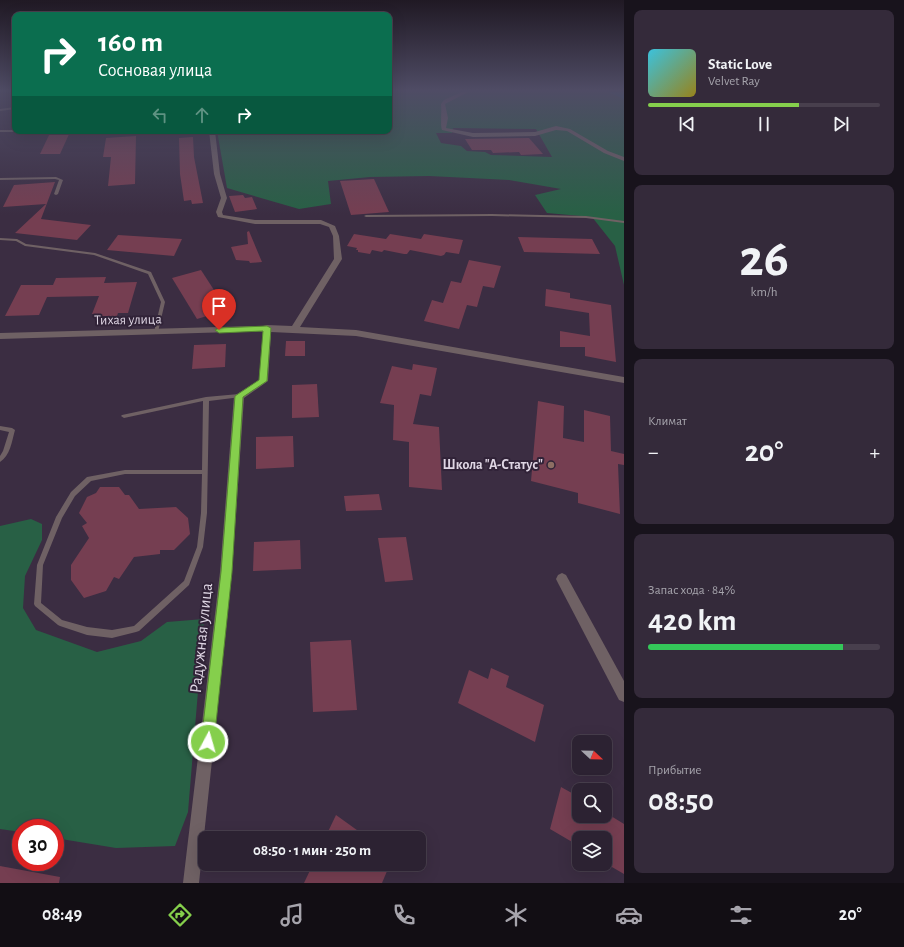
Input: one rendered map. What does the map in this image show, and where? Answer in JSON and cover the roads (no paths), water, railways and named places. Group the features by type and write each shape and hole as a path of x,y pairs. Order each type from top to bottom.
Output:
{"street":[{"path":"457,132 473,135 535,134 541,132"},
{"path":"572,132 606,152 624,159"},
{"path":"212,134 217,174 224,198 219,212 220,216 255,222 321,222 332,226 336,236 338,259 294,328"},
{"path":"239,396 263,381 262,328"},
{"name":"Тихая улица","path":"0,336 294,328 356,333 624,380"},
{"name":"Радужная улица","path":"191,883 226,572 239,396"},
{"path":"562,579 624,695"}],"lane":[{"path":"0,179 55,178 61,180 56,194"},
{"path":"366,216 492,215 578,217 624,222"},
{"path":"0,239 17,240 26,245 95,254 150,273 163,302 156,332"},
{"path":"124,416 206,399 239,396"},
{"path":"204,472 125,472 89,479 72,494 40,565 37,604 60,623 87,631 112,634 136,629 187,583 200,548 204,513 206,399"},
{"path":"0,428 12,430 6,452 0,460"}],"place":[{"name":"Школа \"А-Статус\"","path":"551,465"}]}
